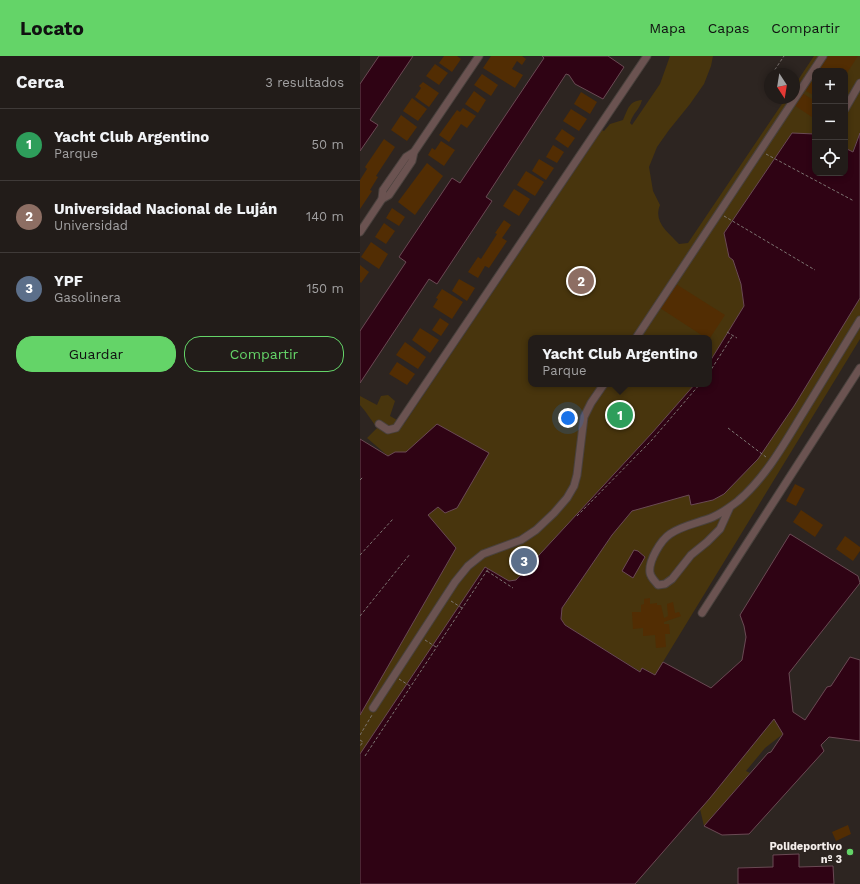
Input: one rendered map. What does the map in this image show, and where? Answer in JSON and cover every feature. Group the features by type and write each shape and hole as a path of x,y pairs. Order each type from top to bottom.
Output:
{"street":[{"path":"360,232 382,199 389,195 412,161 414,152 479,56"},
{"path":"379,424 388,430 396,428 647,56"},
{"path":"638,335 823,56"},
{"path":"848,104 860,83"},
{"path":"730,507 720,529 707,542 690,555 672,579 665,584 658,585 653,579 650,571 651,563 655,553 667,536 682,528 712,517 730,507 753,486 785,443 860,320"},
{"path":"702,613 860,368"},
{"path":"373,708 462,573 475,560 490,551 521,540 536,530 567,498 574,486 577,475 584,428 584,418 591,403 602,387"}],"path":[{"path":"776,68 784,56"},
{"path":"760,151 854,201"},
{"path":"720,213 815,270"},
{"path":"727,332 737,338"},
{"path":"712,368 732,336"},
{"path":"577,516 651,441 697,387"},
{"path":"728,428 761,454"},
{"path":"360,480 363,477"},
{"path":"360,555 394,519"},
{"path":"360,616 410,554"},
{"path":"365,756 488,569"},
{"path":"487,571 513,588"},
{"path":"445,598 462,608"},
{"path":"420,637 436,648"},
{"path":"406,684 410,687"},
{"path":"360,735 372,716 373,708"},
{"path":"360,740 363,742 360,746"}],"shaded area":[{"path":"379,56 413,56 370,120 378,125 360,151 360,84"},
{"path":"542,56 608,56 624,67 603,99 575,84 569,75 566,74 486,197 492,201 437,284 429,279 360,383 360,331 406,262 399,257 452,178 460,183 544,58"},
{"path":"670,56 713,56 704,84 657,147 649,167 653,191 660,205 658,217 660,222 666,231 679,244 688,243 782,104 800,104 800,77 814,56 860,56 860,133 852,152 848,150 848,68 812,68 812,134 792,133 724,233 741,284 744,307 712,358 712,335 528,335 528,387 692,387 652,433 516,580 509,581 485,567 360,754 360,715 456,548 427,515 438,507 410,450 388,456 367,438 377,428 360,405 360,396 377,405 381,396 388,395 395,401 390,416 404,424 602,130 604,131 610,124 623,120 632,104 642,100 630,123 632,125 660,84"},
{"path":"792,133 812,134 812,176 848,176 848,150 853,152 860,133 860,298 794,406 758,459 724,494 713,500 691,505 689,495 632,511 612,535 562,608 561,619 565,625 640,672 642,668 655,675 663,662 711,688 742,660 746,637 740,615 790,534 858,576 860,583 789,673 793,712 805,720 827,687 831,686 850,657 860,660 860,741 829,737 821,745 824,751 749,834 722,835 704,826 768,753 771,752 783,734 774,719 710,798 635,884 360,884 360,754 485,567 509,581 516,580 652,433 692,387 712,387 712,358 744,306 741,284 733,260 729,257 724,233"},
{"path":"860,298 860,339 655,675 643,668 641,672 565,625 561,620 562,608 612,535 632,510 689,494 691,505 713,500 724,494 758,459 794,406"},
{"path":"437,424 489,453 457,508 445,513 438,507 428,515 456,548 360,715 360,439 388,456 395,452 406,452"},
{"path":"634,550 638,551 645,557 633,578 622,571"},
{"path":"775,718 783,734 765,748 746,771 750,773 704,826 700,809"},
{"path":"799,854 799,867 833,866 834,884 738,884 738,868 773,867 773,855"}],"building":[{"path":"444,56 457,56 461,59 452,72 439,63"},
{"path":"491,56 522,56 526,59 522,65 517,61 512,69 523,75 515,88 483,68"},
{"path":"828,56 858,56 848,71 848,68 820,68"},
{"path":"435,64 448,73 439,85 426,76"},
{"path":"482,74 498,85 491,96 474,85"},
{"path":"812,81 812,94 806,91"},
{"path":"423,82 439,93 429,107 415,97 421,88 419,86"},
{"path":"474,91 486,100 478,113 465,104"},
{"path":"581,92 597,102 590,114 574,104"},
{"path":"802,93 812,99 812,117 794,105 800,104 800,96"},
{"path":"412,98 427,109 418,121 403,111"},
{"path":"463,108 476,116 467,128 461,124 449,142 439,135 457,110 460,112"},
{"path":"571,109 587,119 579,131 563,121"},
{"path":"401,115 417,127 407,141 391,130"},
{"path":"562,129 575,138 568,148 555,139"},
{"path":"384,139 395,147 376,176 378,177 370,190 372,191 360,209 360,180 367,169 365,167"},
{"path":"441,141 455,150 444,166 428,155 432,148 435,150"},
{"path":"553,145 564,152 557,163 546,157"},
{"path":"539,159 554,168 546,180 532,171"},
{"path":"427,163 443,176 415,215 398,202"},
{"path":"526,171 544,182 535,196 517,185"},
{"path":"514,189 530,199 519,216 503,206"},
{"path":"392,208 405,217 399,226 386,218"},
{"path":"504,220 511,225 502,238 507,241 489,268 485,266 478,278 468,272 478,257 481,259"},
{"path":"384,223 395,231 386,244 375,237"},
{"path":"371,242 388,254 379,269 361,257"},
{"path":"360,265 369,272 361,283 360,282"},
{"path":"459,279 475,288 467,301 452,291"},
{"path":"676,284 725,315 712,335 701,335 660,308"},
{"path":"442,289 463,302 452,319 433,307 438,299 436,298"},
{"path":"440,318 449,324 441,336 432,330"},
{"path":"420,328 439,340 430,353 412,340"},
{"path":"405,342 426,357 418,369 396,355"},
{"path":"397,362 415,374 407,385 389,374"},
{"path":"795,484 805,489 796,506 786,501"},
{"path":"801,510 823,525 815,537 793,522"},
{"path":"845,536 860,547 860,551 853,561 836,549"},
{"path":"650,598 650,604 657,603 657,605 661,605 664,618 668,616 667,604 673,602 675,613 679,612 681,616 664,622 664,624 669,624 670,634 665,634 666,647 656,648 655,635 643,636 643,628 633,629 632,612 641,612 641,605 644,604 644,599"},
{"path":"848,825 851,834 836,841 832,832"}],"place":[{"name":"Universidad Nacional de Luján","path":"581,281"},
{"name":"Yacht Club Argentino","path":"620,415"},
{"name":"YPF","path":"524,561"},
{"name":"Polideportivo nº 3","path":"850,852"}]}
